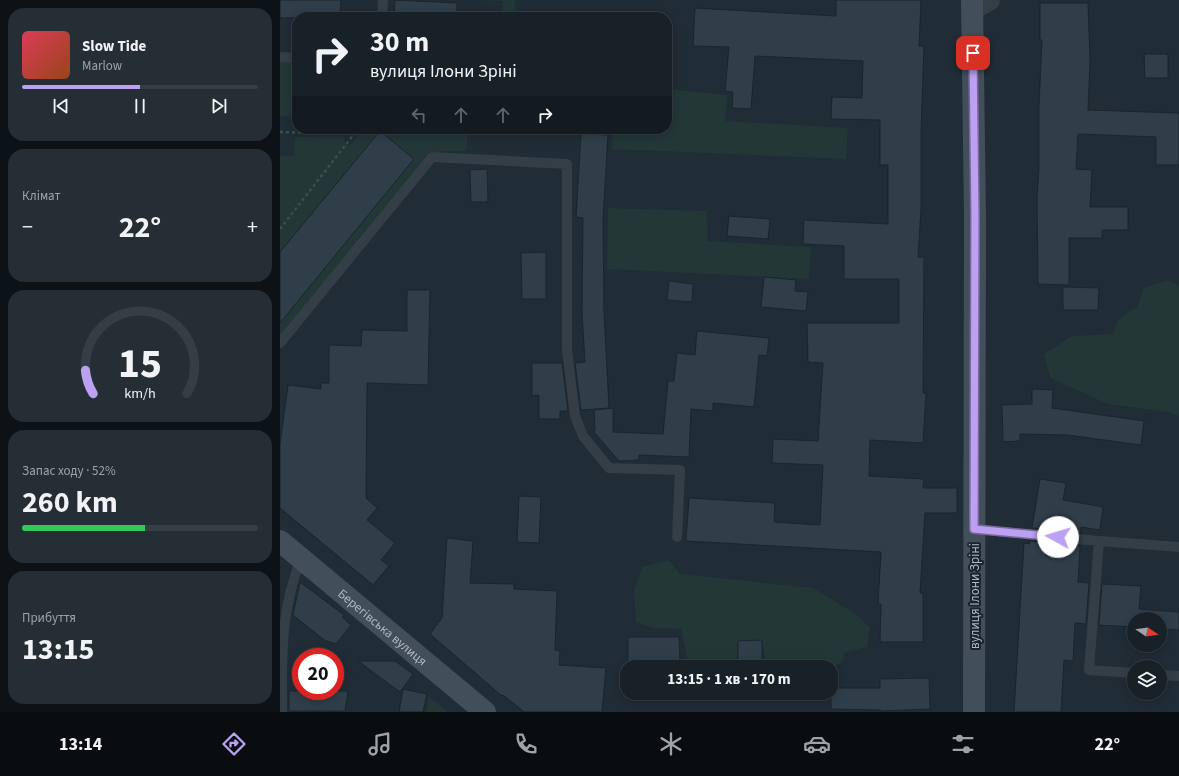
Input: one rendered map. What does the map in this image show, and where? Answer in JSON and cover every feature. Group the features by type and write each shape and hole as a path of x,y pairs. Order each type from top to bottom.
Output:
{"main road":[{"name":"вулиця Ілони Зріні","path":"974,712 975,209 978,3"},
{"name":"Берегівська вулиця","path":"280,541 485,712"}],"lane":[{"path":"382,12 383,0"},
{"path":"280,57 292,58"},
{"path":"280,343 432,157 567,164 567,350 575,416 583,436 609,468 680,470 678,537"},
{"path":"974,529 1179,547"},
{"path":"1099,541 1089,670 1127,673"},
{"path":"282,712 282,635 284,616 288,596 301,559"},
{"path":"1167,675 1179,676"}],"path":[{"path":"280,132 292,132"},
{"path":"280,229 354,134"}],"green space":[{"path":"480,0 515,0 516,12 503,12 503,1"},
{"path":"280,57 292,58 292,117 280,116"},
{"path":"672,90 727,95 725,121 848,128 846,159 612,149 613,134 672,134"},
{"path":"359,134 467,134 467,148 463,151 429,152 280,335 280,156 294,156 295,137 342,136 345,138 344,141 349,146"},
{"path":"467,134 492,134 492,135"},
{"path":"608,208 707,211 708,241 811,247 809,279 607,269"},
{"path":"1168,280 1179,286 1179,416 1168,412 1108,404 1050,378 1044,354 1072,336 1113,334 1118,320 1138,306 1144,288"},
{"path":"669,560 680,574 813,588 856,614 870,628 867,647 845,652 841,663 838,664 838,660 765,660 762,640 738,641 737,660 688,660 681,629 652,628 636,622 634,591 642,567"},
{"path":"429,697 448,712 426,712"}],"building":[{"path":"280,0 341,0 340,12 292,12 292,18 280,18"},
{"path":"395,0 457,3 457,12 394,12"},
{"path":"836,0 921,0 919,46 924,46 921,133 921,210 918,257 924,257 923,393 926,393 923,443 870,440 869,476 924,479 923,488 957,488 957,513 925,513 920,593 923,593 923,642 880,642 881,604 878,604 881,552 686,541 689,498 775,503 774,522 820,525 823,465 772,463 773,439 818,441 823,363 808,362 807,323 899,323 899,279 844,279 844,246 803,244 804,220 888,224 888,165 880,165 880,120 831,119 832,97 862,98 863,61 755,56 751,109 732,108 733,92 725,91 729,47 693,46 695,8 836,16"},
{"path":"1040,3 1088,3 1090,61 1088,110 1179,113 1179,165 1156,165 1156,137 1078,134 1076,169 1092,170 1090,207 1128,207 1128,230 1102,230 1102,238 1069,238 1069,285 1038,284 1037,198 1042,40 1040,40"},
{"path":"1144,54 1168,54 1168,78 1145,78"},
{"path":"378,134 384,134 414,159 280,323 280,252"},
{"path":"581,134 608,135 603,219 604,312 609,408 581,410 575,363 585,362 582,313 583,218 576,217"},
{"path":"487,169 488,202 471,202 470,170"},
{"path":"729,216 770,219 768,239 727,236"},
{"path":"546,252 546,299 522,299 521,253"},
{"path":"764,277 796,280 795,291 808,292 806,311 761,307"},
{"path":"669,281 693,284 692,302 667,300"},
{"path":"1063,287 1099,288 1098,310 1063,310"},
{"path":"407,290 430,290 428,385 367,383 366,498 377,508 367,520 395,543 381,560 389,566 373,585 280,508 280,444 288,385 321,389 321,383 329,383 329,345 361,346 362,330 407,331"},
{"path":"697,331 769,338 767,356 759,355 754,407 713,403 713,411 691,409 689,457 639,455 639,460 619,461 593,431 595,431 594,410 613,408 613,432 663,434 668,381 674,381 677,353 695,355"},
{"path":"532,363 562,363 568,411 560,411 560,419 539,419 539,395 532,396"},
{"path":"1032,389 1053,390 1052,408 1144,421 1141,445 1068,435 1020,434 1020,441 1003,442 1002,405 1032,404"},
{"path":"1040,479 1066,483 1063,500 1103,507 1100,530 1081,527 1081,533 1032,528"},
{"path":"519,496 541,497 539,543 517,542"},
{"path":"447,538 473,541 470,583 514,584 514,589 557,591 555,650 560,651 559,665 606,668 602,712 524,712 503,695 502,696 430,634 442,618"},
{"path":"1030,541 1080,546 1078,582 1089,583 1086,624 1075,623 1073,661 1064,660 1061,712 1014,712 1024,543 1030,544"},
{"path":"300,582 344,615 342,617 351,625 336,644 324,640 293,615"},
{"path":"1102,584 1141,586 1139,609 1179,612 1179,630 1167,629 1167,612 1127,612 1127,627 1099,625"},
{"path":"628,637 679,637 680,660 628,660"},
{"path":"762,640 762,660 738,660 738,641"},
{"path":"358,661 395,661 413,674 400,692"},
{"path":"929,678 930,709 881,711 831,709 831,700 838,700 838,688 880,688 880,679"},
{"path":"403,689 427,694 423,712 399,712"},
{"path":"289,691 292,691 292,700 344,700 344,691 348,691 345,711 289,711"}],"route":[{"path":"973,53 975,111 974,529 1058,537"}]}
